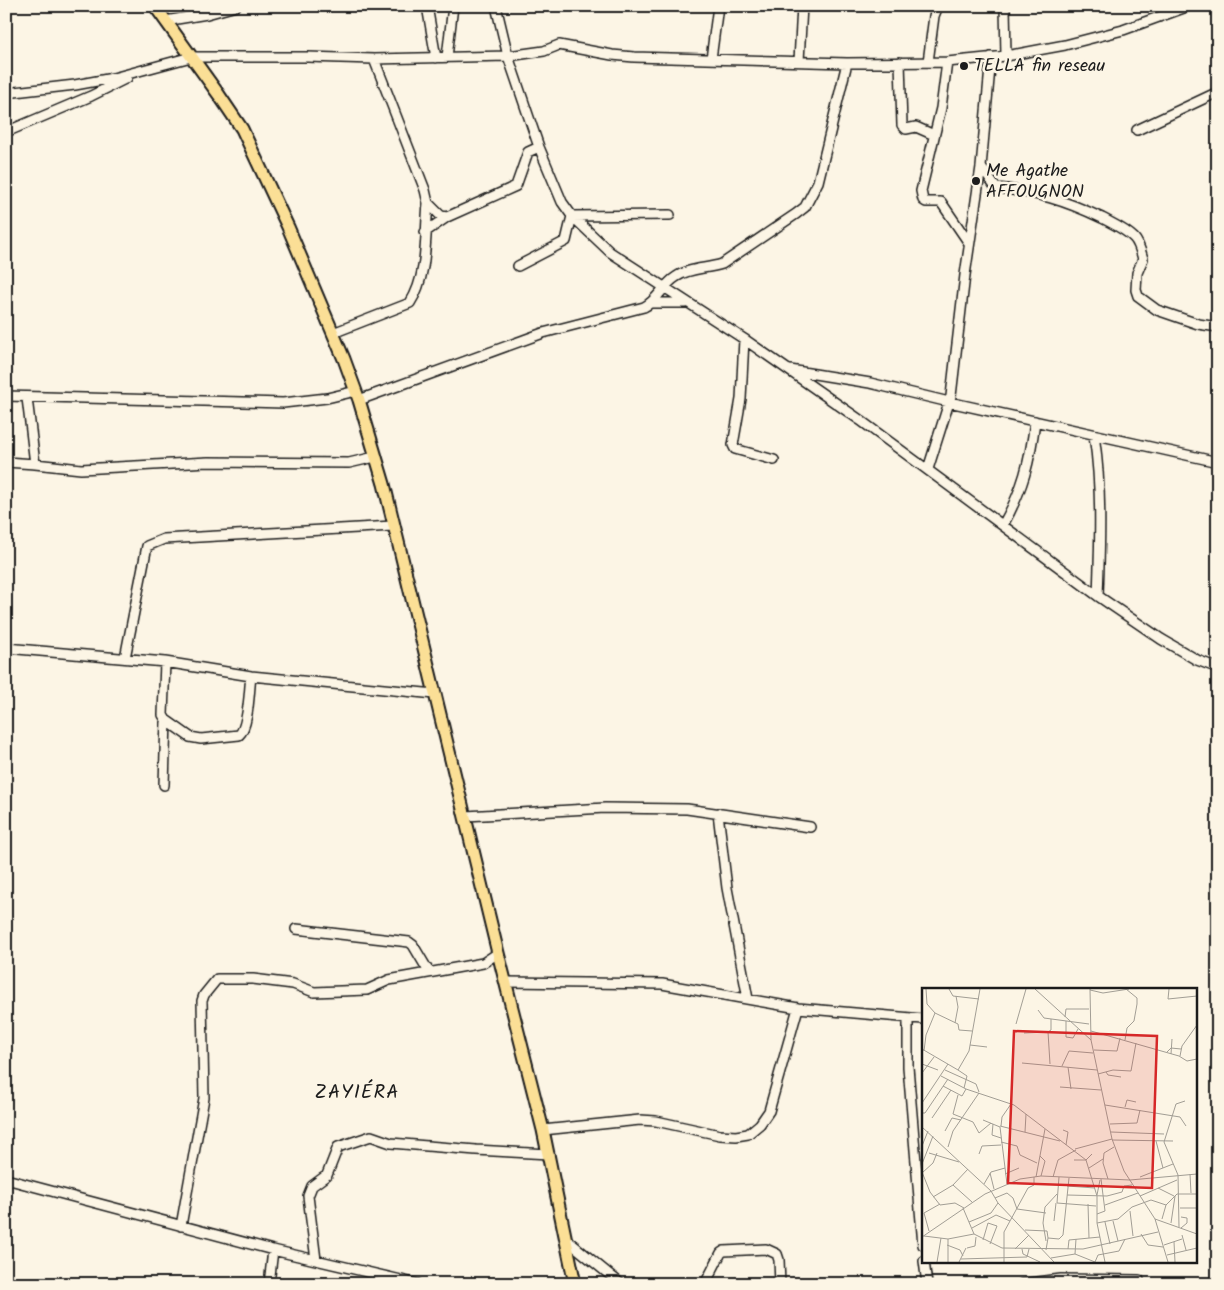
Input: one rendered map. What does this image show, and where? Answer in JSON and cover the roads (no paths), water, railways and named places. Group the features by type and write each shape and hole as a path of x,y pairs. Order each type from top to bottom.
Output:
{"main road":[{"path":"155,6 242,129 288,226 357,395 384,484 498,953 544,1130 575,1284"}],"street":[{"path":"165,20 207,14 236,6"},
{"path":"427,6 436,58"},
{"path":"447,57 453,6"},
{"path":"496,6 508,56 539,147 562,202 572,216 610,252 664,289 744,339 788,370 928,469 1098,596 1161,639 1197,660 1218,668"},
{"path":"711,59 718,6"},
{"path":"799,61 802,6"},
{"path":"928,62 934,16 938,6"},
{"path":"1005,6 1006,56"},
{"path":"6,94 75,85 136,72 191,57 307,56 374,59 508,56 544,51 559,45 619,56 847,63 947,62 1006,56 1065,45 1123,30 1189,6"},
{"path":"928,469 952,396 969,243 980,167 991,57"},
{"path":"333,333 410,303 417,293 422,278 428,203 421,179 374,59"},
{"path":"900,62 902,125 906,129 916,127 934,135"},
{"path":"947,62 942,108 921,191 923,200 928,203 940,202 969,243"},
{"path":"653,303 673,278 681,273 711,268 722,264 805,207 818,182 847,63"},
{"path":"6,132 114,86 136,72"},
{"path":"1137,130 1218,92"},
{"path":"425,232 447,217 516,186 528,152 539,147"},
{"path":"980,167 996,188 1028,191 1074,204 1123,230 1137,241 1143,259 1137,273 1136,290 1138,296 1157,310 1198,324 1218,327"},
{"path":"428,203 441,216 447,217"},
{"path":"572,216 670,215"},
{"path":"518,266 566,241 572,216"},
{"path":"6,396 283,403 357,395 543,333 653,303 686,303"},
{"path":"744,339 741,399 733,445 735,449 774,460"},
{"path":"788,370 870,383 1218,462"},
{"path":"27,398 35,464"},
{"path":"1003,525 1013,506 1028,468 1035,421"},
{"path":"1094,434 1099,468 1101,513 1098,596"},
{"path":"6,462 81,469 208,462 349,463 375,457"},
{"path":"125,658 148,546 164,538 393,526"},
{"path":"6,648 165,662 251,676 435,694"},
{"path":"164,785 165,662"},
{"path":"166,720 190,737 201,739 239,735 242,732 246,719 251,676"},
{"path":"466,816 605,808 687,809 810,827"},
{"path":"718,813 727,888 748,999"},
{"path":"296,929 409,942 413,945 428,972"},
{"path":"181,1226 204,1098 202,1001 204,995 217,979 253,979 293,984 314,992 367,990 389,980 483,963 498,953"},
{"path":"507,982 662,984 798,1008 922,1019"},
{"path":"544,1130 640,1120 656,1121 720,1135 748,1134 760,1124 769,1111 798,1008"},
{"path":"908,1018 908,1067 919,1160 922,1224"},
{"path":"316,1260 308,1196 312,1186 326,1175 338,1147 371,1136 391,1143 549,1154"},
{"path":"6,1180 273,1250 418,1284"},
{"path":"567,1240 621,1284"},
{"path":"705,1284 721,1253 728,1250 766,1249 777,1254 780,1284"},
{"path":"269,1284 273,1250"},
{"path":"924,1262 927,1284"},
{"path":"1022,1284 1060,1279 1140,1280"}],"place":[{"name":"TELLA fin reseau","path":"964,66"},
{"name":"Me Agathe AFFOUGNON","path":"976,181"}],"district":[{"name":"ZAYIÉRA","path":"357,1093"}]}
